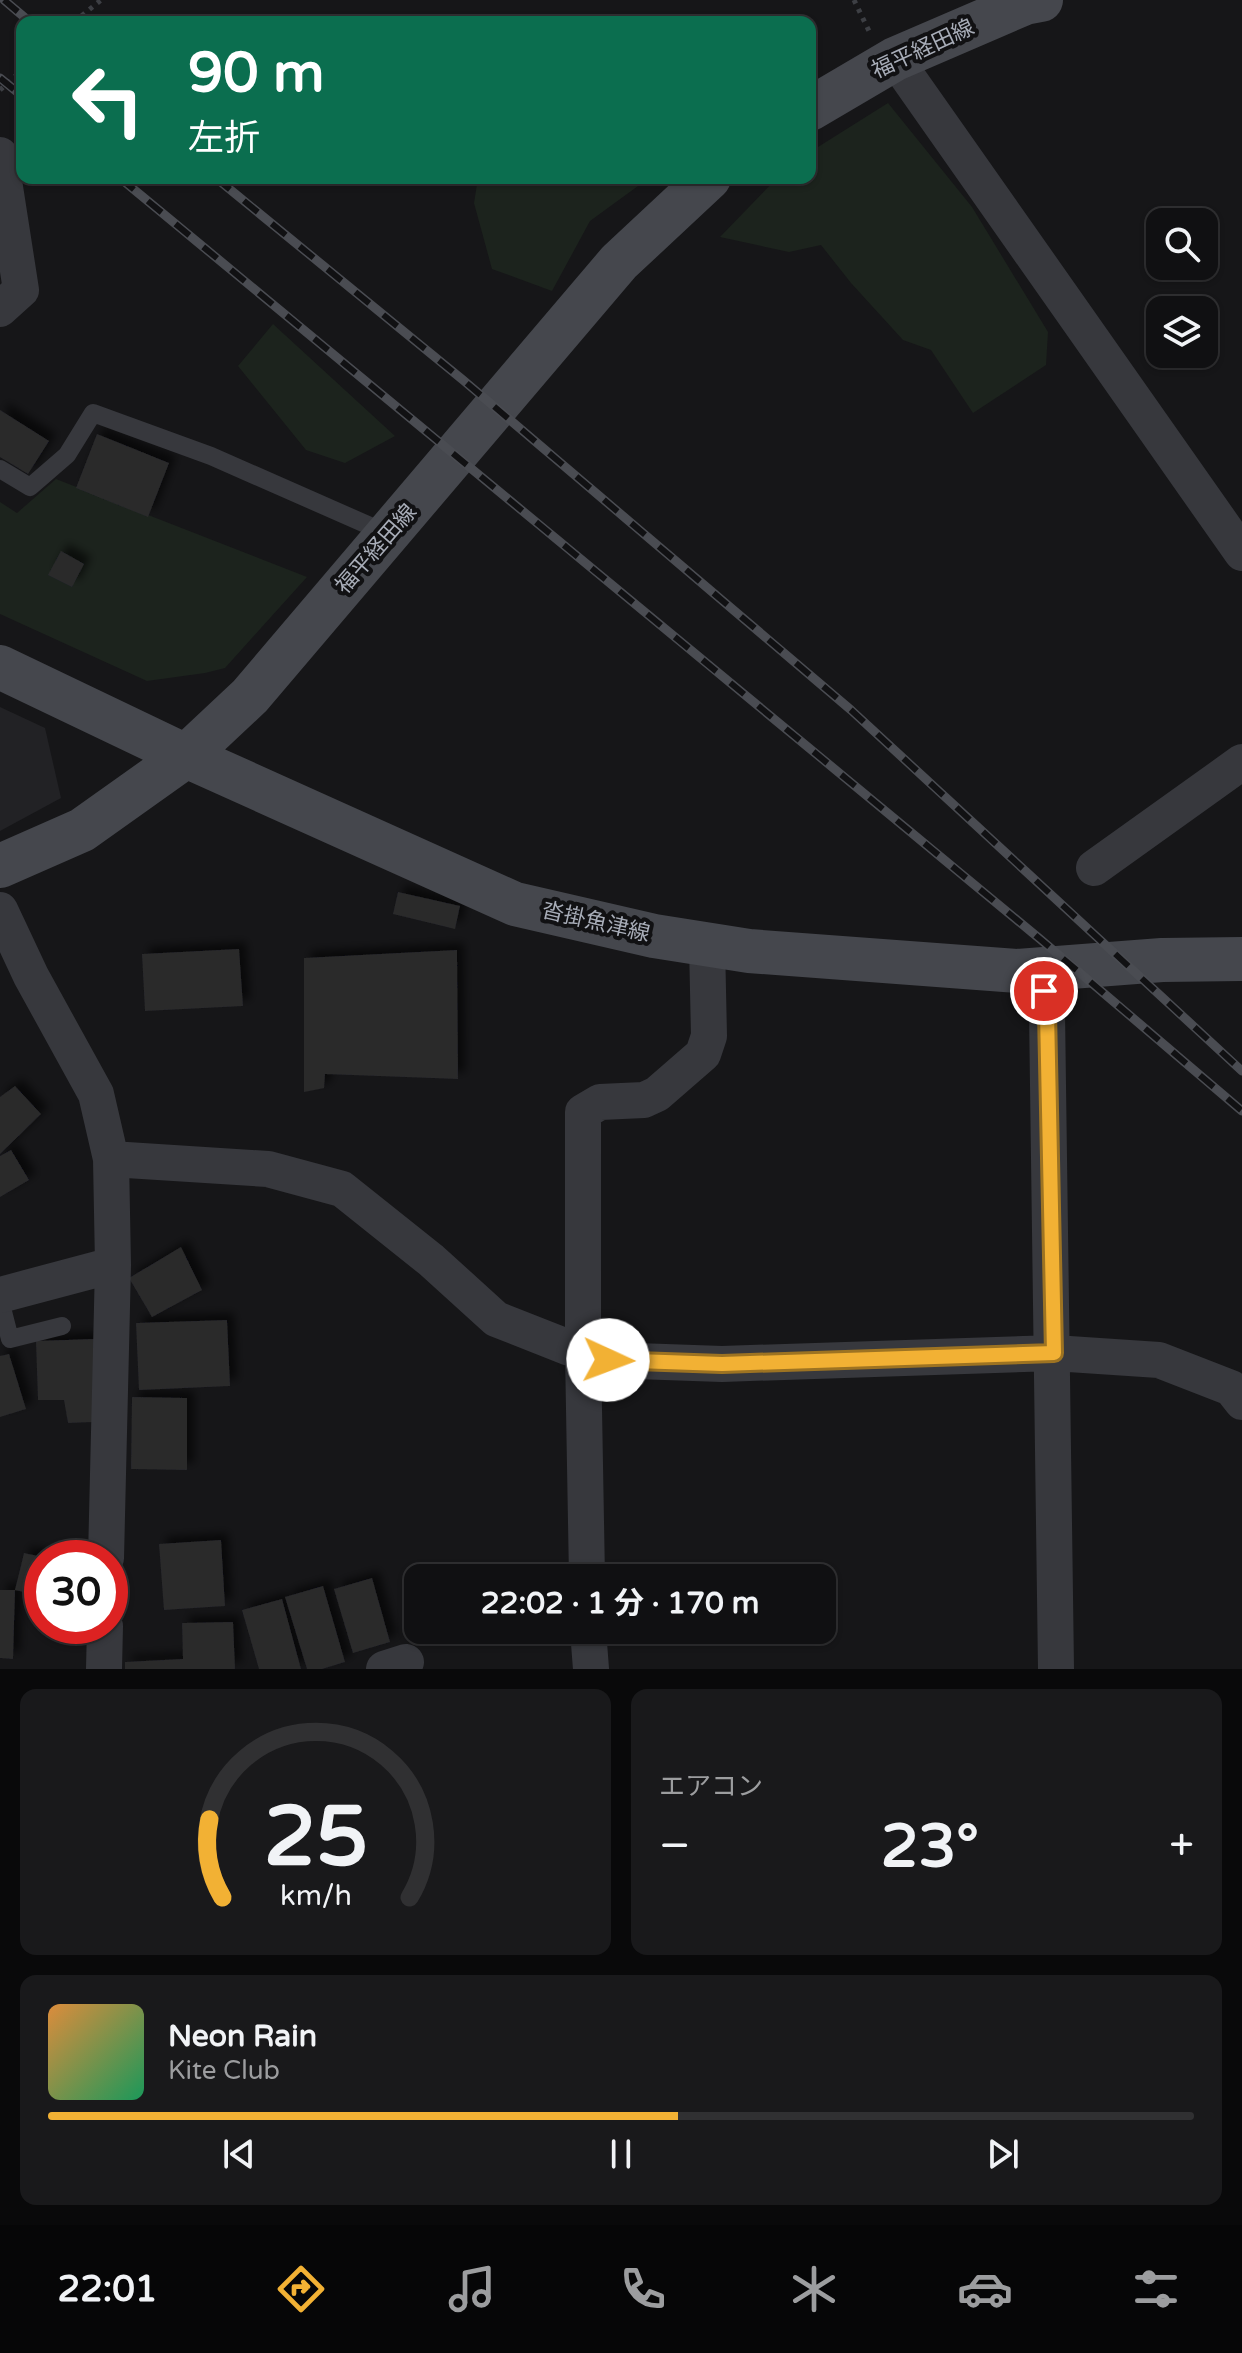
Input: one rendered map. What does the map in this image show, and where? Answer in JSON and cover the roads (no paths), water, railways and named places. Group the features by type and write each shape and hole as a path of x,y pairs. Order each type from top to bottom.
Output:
{"main road":[{"name":"福平経田線","path":"816,105 895,59 1025,3 1041,0"},
{"name":"福平経田線","path":"0,866 82,830 186,756 250,696 619,262 703,184"},
{"name":"沓掛魚津線","path":"0,667 186,756 515,904 654,936 749,951 1018,971 1162,960 1242,959"}],"street":[{"path":"895,59 1242,553"},
{"path":"0,155 21,290 0,309"},
{"path":"1094,868 1242,762"},
{"path":"0,910 31,976 96,1094 111,1159 113,1265 106,1540"},
{"path":"587,1564 583,1112 600,1102 644,1100 657,1094 703,1054 709,1036 707,944"},
{"path":"1040,970 1047,1012 1056,1669"},
{"path":"111,1159 268,1169 342,1189 431,1260 496,1319 608,1360 722,1364 1054,1353 1159,1360 1231,1388 1242,1402"},
{"path":"0,1298 113,1265"},
{"path":"104,1669 105,1644"},
{"path":"589,1644 591,1669"}],"lane":[{"path":"0,469 30,487 67,455 93,413 211,456 389,534"},
{"path":"0,1298 10,1339 62,1326"}],"railway":[{"path":"4,0 23,16"},
{"path":"0,78 16,91"},
{"path":"127,184 1040,939 1242,1111"},
{"path":"223,184 463,380 851,710 1242,1071"}]}
